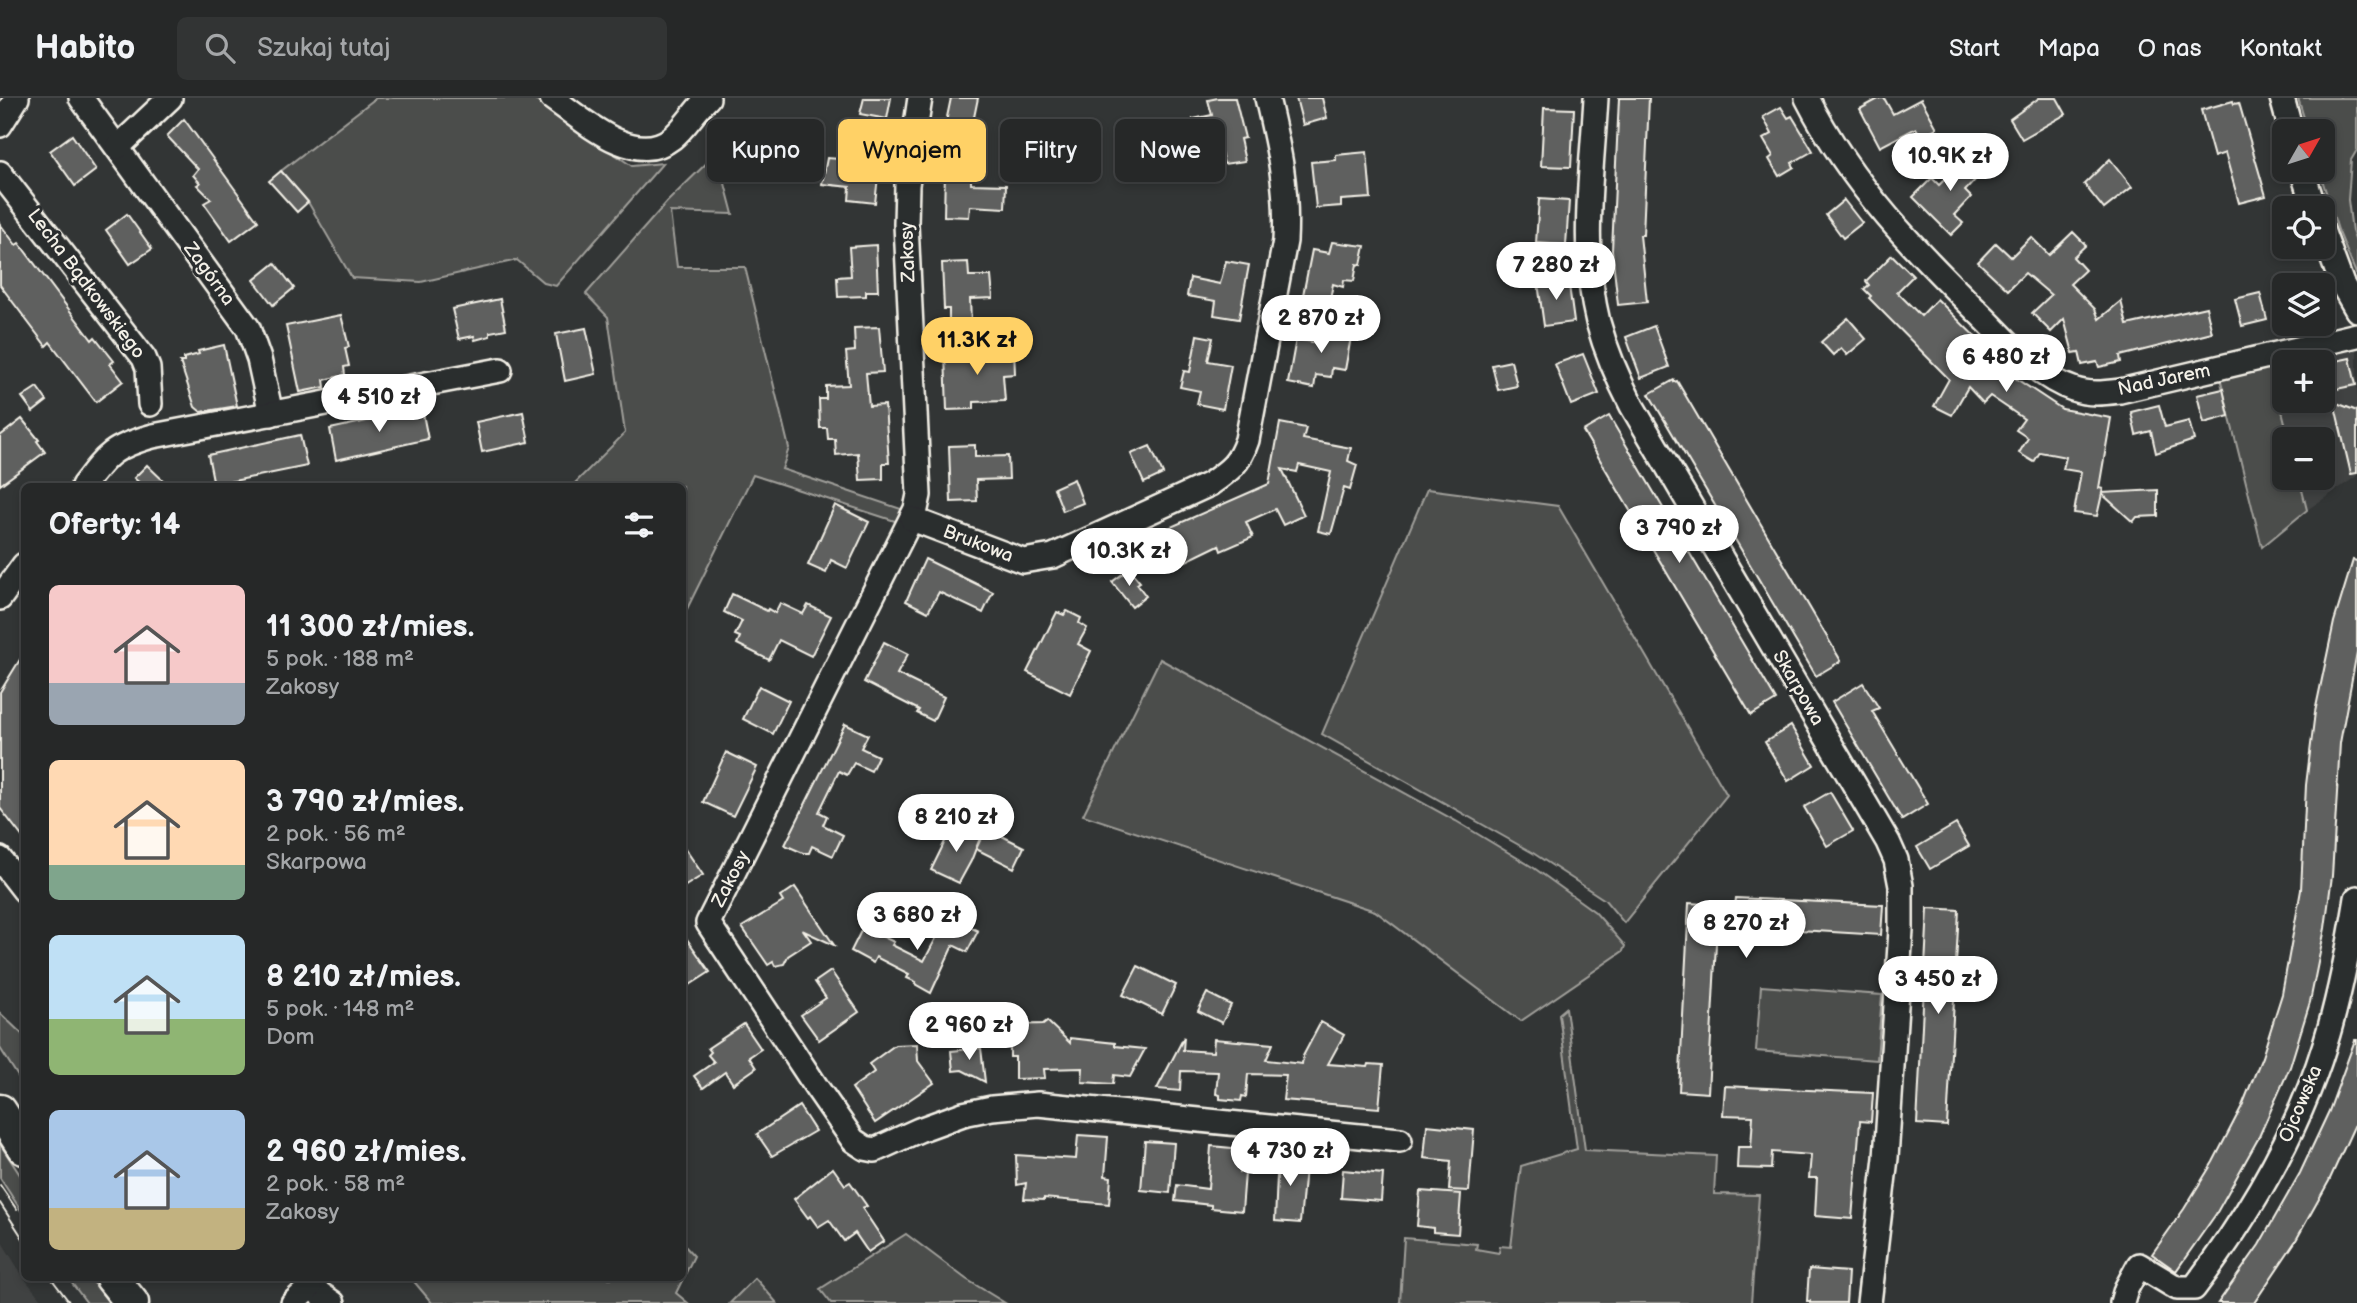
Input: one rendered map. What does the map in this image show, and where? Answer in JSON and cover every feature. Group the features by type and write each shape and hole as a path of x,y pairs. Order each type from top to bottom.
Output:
{"main road":[{"path":"0,1111 21,1144"},
{"path":"114,1281 132,1303"}],"street":[{"path":"0,125 17,98"},
{"name":"Zagórna","path":"81,98 248,328 260,359 271,414"},
{"path":"118,147 170,98"},
{"path":"552,98 609,137 634,147 665,142 673,137 708,98"},
{"name":"Zakosy","path":"920,98 908,173 906,211 919,495 912,519 708,923 853,1140 865,1148 875,1150 963,1114 992,1108 1038,1104 1400,1140"},
{"name":"Brukowa","path":"912,519 1023,561 1039,560 1210,484 1241,458 1247,440 1285,241 1284,174 1267,98"},
{"name":"Skarpowa","path":"1596,98 1589,226 1591,282 1598,322 1616,375 1632,407 1888,842 1901,886 1901,930 1886,1158 1869,1303"},
{"name":"Nad Jarem","path":"1807,98 1845,165 1883,214 2010,344 2045,374 2072,389 2092,394 2120,391 2357,335"},
{"path":"2282,98 2288,119"},
{"name":"Lecha Bądkowskiego","path":"0,173 144,358 148,368 150,404"},
{"path":"2333,259 2342,284 2357,310"},
{"path":"85,483 103,459 125,444 153,436 500,370"},
{"path":"0,598 21,569"},
{"path":"0,859 21,886"},
{"name":"Ojcowska","path":"2122,1303 2139,1265 2177,1288 2194,1288 2229,1241 2288,1140 2325,1045 2344,972 2357,898"},
{"path":"304,1289 334,1303"}],"shaded area":[{"path":"376,98 532,98 632,166 663,163 556,286 544,283 517,260 421,282 352,278 308,202 281,171"},
{"path":"2298,98 2357,98 2357,150 2351,160 2348,200 2352,231 2357,245 2357,276 2335,221 2335,196 2327,196 2323,182 2335,182 2335,119 2304,119"},
{"path":"707,163 707,182 725,182 733,214 670,212 677,267 745,267 789,448 782,469 904,510 898,522 753,475 686,611 686,483 575,483 625,433 608,317 586,294 667,202"},
{"path":"2357,349 2357,476 2307,510 2302,490 2335,490 2335,427 2286,427 2283,413 2335,413 2335,351"},
{"path":"2271,366 2272,413 2283,413 2286,427 2272,427 2272,490 2302,490 2307,510 2262,547 2220,378"},
{"path":"1427,489 1558,506 1727,795 1624,923 1605,900 1533,853 1322,734"},
{"path":"1160,659 1456,821 1534,868 1595,912 1625,946 1623,951 1521,1021 1375,911 1083,815"},
{"path":"1761,986 1882,995 1877,1060 1756,1051"},
{"path":"1566,1008 1585,1150 1716,1156 1714,1194 1759,1195 1751,1303 1400,1303 1404,1238 1477,1244 1476,1249 1499,1253 1500,1246 1511,1247 1521,1166 1577,1149 1559,1014"},
{"path":"0,1013 21,1033 21,1081 0,1048"},
{"path":"0,1144 21,1176 21,1210 0,1178"},
{"path":"906,1234 966,1279 1005,1303 831,1303 820,1289"},
{"path":"0,1239 21,1273 21,1281 26,1281 44,1303 0,1303"},
{"path":"686,1247 694,1256 686,1272"},
{"path":"755,1278 777,1303 730,1303"},
{"path":"70,1281 92,1281 109,1303 87,1303"},
{"path":"414,1281 682,1281 676,1293 688,1303 432,1303"}],"building":[{"path":"864,98 891,98 887,119 860,114"},
{"path":"951,98 978,98 974,119 947,119"},
{"path":"1235,98 1245,138 1240,139 1245,161 1225,164 1225,119 1193,119 1212,115 1208,100"},
{"path":"1296,98 1322,98 1327,118 1303,125"},
{"path":"1619,98 1649,98 1643,235 1640,235 1647,302 1618,305 1612,250"},
{"path":"1884,98 1893,114 1921,99 1937,128 1921,136 1916,128 1880,147 1860,109"},
{"path":"2039,98 2057,98 2066,114 2022,139 2010,119"},
{"path":"2233,101 2234,104 2239,103 2266,196 2239,203 2225,153 2214,157 2201,110"},
{"path":"1781,107 1788,118 1792,116 1813,151 1792,163 1794,167 1779,176 1769,159 1773,156 1763,139 1772,134 1763,117"},
{"path":"1544,108 1574,109 1571,167 1541,166"},
{"path":"184,119 258,221 231,241 204,203 211,199 197,185 200,183 193,175 198,169 167,136"},
{"path":"72,135 96,170 75,186 50,151"},
{"path":"1367,152 1371,198 1341,200 1341,206 1316,208 1311,162 1336,160 1336,155"},
{"path":"1972,153 1987,167 1965,191 1971,197 1954,215 1963,223 1951,235 1913,197 1932,178 1939,185"},
{"path":"827,158 838,159 838,182 877,182 875,203 849,200 850,187 822,184"},
{"path":"2110,159 2132,187 2104,209 2084,184"},
{"path":"281,171 308,202 297,212 269,181"},
{"path":"945,182 1006,185 1005,208 970,206 969,217 944,216"},
{"path":"1539,199 1569,201 1566,245 1536,243"},
{"path":"1844,200 1862,223 1843,238 1826,215"},
{"path":"127,214 152,249 130,264 106,230"},
{"path":"0,224 16,245 19,243 92,340 95,337 114,361 110,364 123,381 96,402 50,342 46,346 0,285"},
{"path":"2073,232 2086,245 2073,257 2085,270 2070,284 2095,309 2099,319 2121,301 2127,325 2206,307 2212,333 2120,356 2121,362 2099,367 2097,362 2082,365 2079,352 2073,353 2064,319 2051,332 2032,313 2051,295 2025,273 2008,290 1978,262 1996,243 2011,257 2031,237 2049,255"},
{"path":"1332,242 1365,246 1361,265 1357,264 1354,281 1344,280 1343,287 1333,284 1330,299 1303,295 1312,250 1329,253"},
{"path":"876,245 878,291 866,291 866,296 838,297 837,277 851,276 849,247"},
{"path":"1892,255 1913,276 1897,292 1921,316 1937,299 2009,370 2006,372 2062,409 2111,418 2099,488 2103,489 2102,493 2158,490 2158,516 2137,517 2133,522 2102,494 2097,516 2074,513 2081,472 2063,469 2066,457 2040,452 2034,462 2019,453 2028,438 2016,430 2024,419 1990,396 1983,403 1968,387 1952,415 1934,406 1949,379 1869,298 1871,296 1864,289 1869,285 1866,281"},
{"path":"1226,261 1249,265 1239,319 1214,315 1216,301 1187,296 1190,278 1220,284"},
{"path":"968,262 969,276 991,276 993,298 970,299 971,322 949,323 949,309 944,309 942,263"},
{"path":"275,263 294,288 273,305 254,280"},
{"path":"1568,278 1574,322 1544,326 1538,283"},
{"path":"2260,293 2267,320 2242,326 2235,299"},
{"path":"500,299 506,329 490,332 490,336 475,340 474,336 459,339 452,309"},
{"path":"341,315 349,347 345,348 349,366 344,367 345,375 324,380 325,387 300,392 286,326"},
{"path":"1848,318 1866,339 1847,355 1841,348 1833,355 1821,342"},
{"path":"1326,321 1353,326 1345,370 1332,368 1331,377 1316,375 1314,388 1288,383 1296,339 1323,344"},
{"path":"1654,326 1669,367 1641,378 1626,337"},
{"path":"879,327 883,372 866,373 869,406 885,405 889,463 883,463 883,479 860,480 858,453 836,455 835,439 828,439 827,428 820,428 819,399 826,399 826,386 849,385 846,352 855,351 854,328"},
{"path":"586,328 596,374 565,381 556,334"},
{"path":"1197,335 1213,338 1208,361 1231,365 1223,409 1197,404 1200,391 1180,387 1184,371 1190,372"},
{"path":"224,345 237,406 201,412 195,407 180,362 184,362 184,358 199,354 198,351"},
{"path":"1014,348 1015,374 1003,375 1005,401 974,402 974,409 947,410 945,354"},
{"path":"1583,354 1599,394 1571,405 1555,364"},
{"path":"2350,358 2356,385 2335,389 2335,361"},
{"path":"1511,361 1517,386 1498,390 1492,365"},
{"path":"1674,380 1841,661 1816,676 1649,394"},
{"path":"37,387 47,401 33,412 22,397"},
{"path":"2223,389 2229,416 2204,423 2197,395"},
{"path":"2335,402 2357,411 2357,473 2351,474"},
{"path":"2159,405 2165,427 2189,421 2194,440 2156,453 2151,431 2136,435 2131,412"},
{"path":"422,409 428,439 336,460 330,429"},
{"path":"523,412 529,442 482,452 476,422"},
{"path":"1609,416 1776,700 1751,715 1583,431"},
{"path":"22,419 45,452 0,485 0,436"},
{"path":"1280,423 1306,428 1303,439 1351,448 1348,461 1357,465 1350,490 1344,488 1331,534 1318,531 1331,472 1299,465 1297,472 1282,469 1304,515 1283,525 1275,509 1246,522 1253,537 1221,551 1219,545 1176,566 1171,555 1150,565 1139,541 1269,484"},
{"path":"300,435 307,466 214,483 208,455"},
{"path":"975,445 975,457 1008,456 1009,479 976,480 977,501 951,502 949,446"},
{"path":"1150,446 1163,474 1144,483 1131,454"},
{"path":"147,465 166,483 140,483 134,478"},
{"path":"1074,479 1083,503 1063,511 1054,488"},
{"path":"835,505 869,522 847,568 831,560 826,573 808,565"},
{"path":"925,559 993,592 983,613 939,592 928,612 906,601"},
{"path":"2353,560 2357,561 2357,652 2340,743 2332,876 2310,1002 2290,1067 2258,1139 2216,1214 2176,1271 2152,1254 2213,1162 2242,1106 2262,1057 2282,994 2301,890 2306,785 2315,712 2334,622"},
{"path":"1129,569 1140,582 1137,584 1146,596 1132,607 1112,582"},
{"path":"732,594 775,613 780,603 803,614 808,605 831,616 811,656 779,640 769,660 737,644 740,637 735,635 742,621 724,612"},
{"path":"1067,611 1081,618 1079,623 1087,628 1078,644 1091,651 1070,694 1027,672 1057,612 1064,615"},
{"path":"884,642 908,654 897,674 944,697 933,721 917,713 919,710 864,682"},
{"path":"21,658 21,835 0,808 0,692"},
{"path":"1863,683 1879,708 1872,711 1928,804 1902,820 1832,702"},
{"path":"759,686 789,701 773,734 743,719"},
{"path":"845,724 868,735 861,748 878,756 871,771 854,763 847,775 839,771 819,812 827,816 823,825 843,835 833,856 812,846 809,853 803,853 785,845"},
{"path":"1791,726 1814,765 1788,781 1765,742"},
{"path":"726,752 757,767 733,816 703,802"},
{"path":"1830,792 1853,831 1827,846 1804,807"},
{"path":"1956,824 1969,846 1930,869 1917,847"},
{"path":"953,825 980,838 959,883 931,870"},
{"path":"986,828 1024,847 1014,868 976,849"},
{"path":"686,850 703,875 686,886"},
{"path":"795,887 834,945 804,931 811,941 788,956 784,964 775,966 773,962 768,965 742,927 783,902 780,897"},
{"path":"1736,898 1883,905 1881,935 1717,925 1708,1093 1679,1091 1689,903 1735,906"},
{"path":"1928,908 1959,910 1947,1126 1917,1124"},
{"path":"950,917 978,931 967,952 953,945 931,993 907,978 909,974 876,957 873,963 851,951 863,927 924,961 945,921 948,922"},
{"path":"686,938 710,972 686,987"},
{"path":"1138,966 1176,985 1162,1014 1123,995"},
{"path":"831,971 859,1012 819,1040 801,1015 826,998 815,982"},
{"path":"1207,993 1231,1005 1222,1023 1198,1011"},
{"path":"1047,1021 1070,1043 1070,1038 1145,1049 1130,1077 1114,1075 1113,1084 1082,1082 1083,1068 1044,1069 1045,1078 1015,1079 1015,1057 1010,1057 1010,1025 1043,1024"},
{"path":"1321,1022 1344,1035 1328,1064 1368,1067 1369,1064 1383,1065 1379,1108 1283,1100 1286,1075 1248,1074 1246,1097 1242,1096 1241,1101 1220,1099 1220,1095 1216,1094 1218,1072 1181,1071 1180,1091 1157,1089 1184,1037 1183,1050 1213,1052 1214,1039 1273,1044 1266,1060 1302,1064 1303,1056"},
{"path":"744,1024 761,1049 749,1057 756,1068 733,1084 725,1072 703,1088 694,1076 714,1062 708,1055 711,1052 708,1048"},
{"path":"2355,1040 2357,1120 2329,1181 2295,1242 2254,1303 2218,1303 2259,1245 2300,1173 2329,1111"},
{"path":"917,1044 918,1061 934,1083 875,1123 852,1088 874,1072 869,1064 895,1045"},
{"path":"981,1048 985,1082 962,1070 953,1071 951,1051"},
{"path":"1725,1086 1873,1093 1871,1122 1860,1121 1852,1219 1815,1216 1817,1178 1809,1178 1811,1155 1772,1152 1771,1169 1737,1168 1738,1147 1751,1147 1753,1116 1723,1115"},
{"path":"799,1106 815,1131 772,1156 757,1134"},
{"path":"1427,1125 1474,1130 1469,1191 1449,1190 1451,1161 1424,1158"},
{"path":"1078,1135 1108,1137 1105,1176 1111,1177 1109,1204 1044,1198 1024,1199 1026,1183 1017,1185 1016,1155 1076,1159"},
{"path":"1145,1141 1174,1143 1170,1193 1141,1190"},
{"path":"1211,1146 1242,1149 1240,1172 1245,1173 1242,1211 1175,1201 1177,1185 1208,1189"},
{"path":"1278,1153 1306,1156 1300,1223 1275,1221"},
{"path":"833,1168 845,1185 850,1182 867,1206 862,1208 884,1241 868,1252 855,1233 844,1241 829,1220 818,1227 794,1199"},
{"path":"1343,1170 1383,1174 1381,1201 1341,1198"},
{"path":"1420,1191 1461,1194 1458,1234 1433,1232 1433,1228 1417,1226"},
{"path":"1809,1269 1848,1272 1846,1303 1807,1301"}],"tram line":[{"path":"0,1185 17,1210"},
{"path":"0,1203 21,1235"},
{"path":"53,1281 70,1303"}]}
